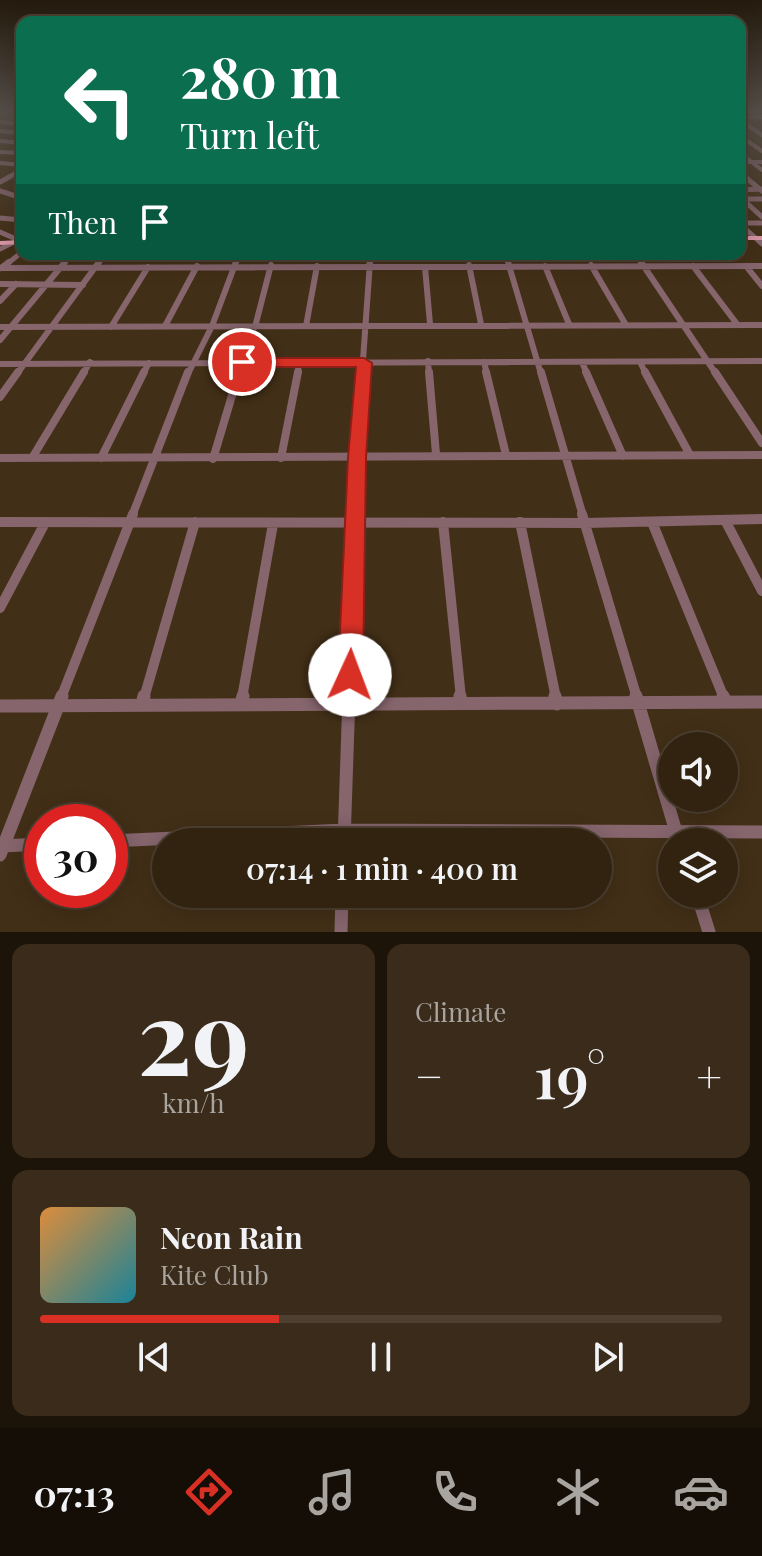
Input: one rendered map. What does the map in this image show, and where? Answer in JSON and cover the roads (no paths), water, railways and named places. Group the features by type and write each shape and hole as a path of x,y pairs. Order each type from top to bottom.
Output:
{"street":[{"path":"746,158 762,170"},
{"path":"746,162 762,162"},
{"path":"3,171 16,170"},
{"path":"746,177 761,190"},
{"path":"749,180 762,179"},
{"path":"10,192 16,188"},
{"path":"0,191 16,195"},
{"path":"0,340 66,260"},
{"path":"0,397 101,260"},
{"path":"24,846 1,849 157,459 192,363 212,326 238,260"},
{"path":"344,828 357,458 370,260"},
{"path":"1,268 425,267 501,260"},
{"path":"507,260 675,828"},
{"path":"512,260 545,266 762,266"},
{"path":"640,260 762,443"},
{"path":"255,327 271,265"},
{"path":"469,265 481,324"},
{"path":"591,265 626,325"},
{"path":"165,326 197,266"},
{"path":"306,326 317,266"},
{"path":"545,266 569,324"},
{"path":"693,266 737,324"},
{"path":"746,266 762,286"},
{"path":"111,327 148,267"},
{"path":"425,267 430,324"},
{"path":"0,284 83,285"},
{"path":"0,301 16,284"},
{"path":"0,327 762,325"},
{"path":"281,458 300,361"},
{"path":"428,361 436,454"},
{"path":"0,364 762,361"},
{"path":"32,458 90,362"},
{"path":"213,459 242,362"},
{"path":"484,362 506,455"},
{"path":"582,362 623,456"},
{"path":"640,362 690,455"},
{"path":"101,458 149,363"},
{"path":"0,458 762,455"},
{"path":"0,522 357,524 726,522 762,519"},
{"path":"142,705 195,522"},
{"path":"443,522 461,702"},
{"path":"520,522 557,704"},
{"path":"652,522 725,701"},
{"path":"726,522 762,591"},
{"path":"0,608 45,523"},
{"path":"241,705 273,524"},
{"path":"0,706 762,702"},
{"path":"738,833 762,832"},
{"path":"612,836 658,836"},
{"path":"128,841 152,840"},
{"path":"341,932 342,908"},
{"path":"701,908 709,932"}]}
